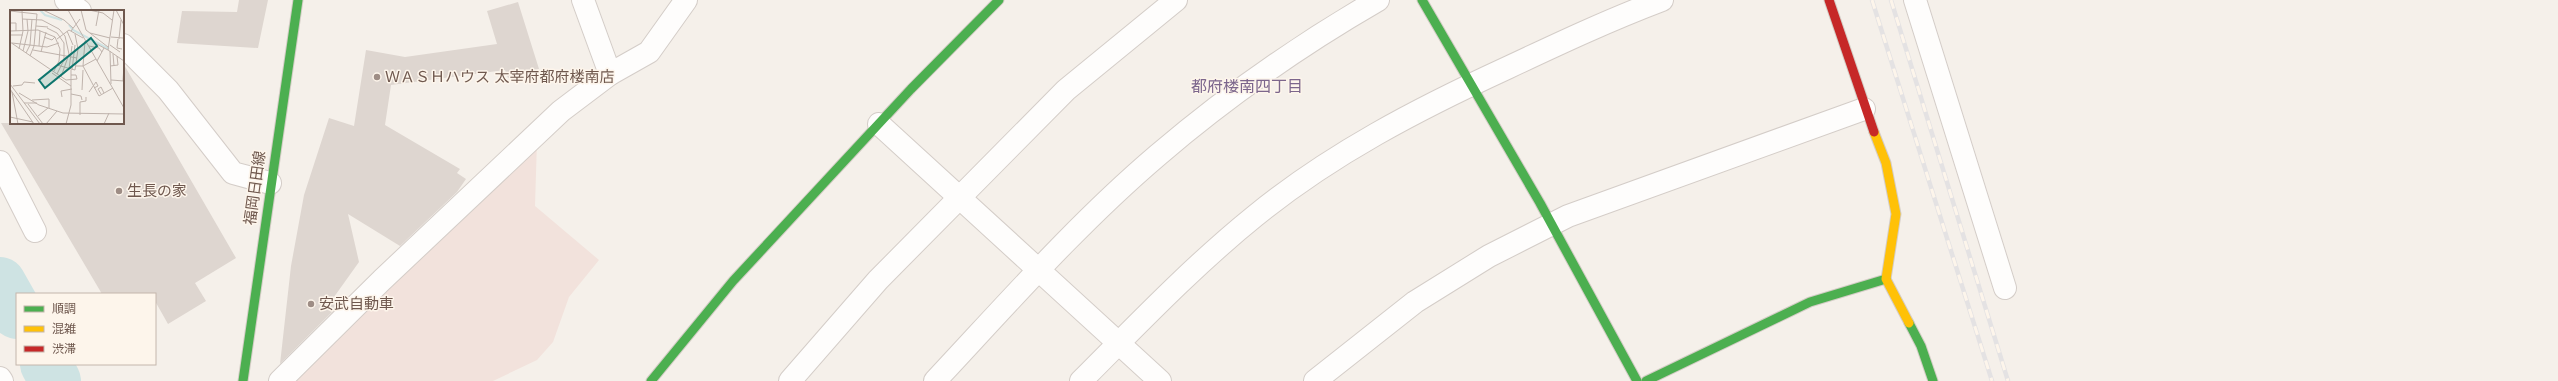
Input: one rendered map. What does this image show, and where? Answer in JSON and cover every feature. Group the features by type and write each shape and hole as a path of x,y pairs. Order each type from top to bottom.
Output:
{"street":[{"path":"66,0 79,10"},
{"name":"福岡日田線","path":"243,381 270,182 298,0"},
{"path":"583,0 610,74"},
{"path":"280,381 382,280 561,111 610,74 649,52 686,0"},
{"path":"651,381 733,281 962,36 999,0"},
{"path":"790,381 878,280 1066,90 1176,0"},
{"path":"935,381 1073,235 1158,156 1244,86 1328,29 1378,0"},
{"path":"1422,0 1551,224 1637,381"},
{"path":"1081,381 1195,268 1256,215 1346,151 1441,98 1604,22 1662,0"},
{"path":"1829,0 1864,109 1886,163 1896,214 1886,279 1921,346 1933,381"},
{"path":"1915,0 2005,288"},
{"path":"124,47 168,90 233,173 270,182"},
{"path":"1315,381 1415,302 1489,256 1551,224 1568,216 1864,109"},
{"path":"879,124 1160,381"},
{"path":"0,162 36,230"},
{"path":"1646,381 1810,302 1886,279"}],"shaded area":[{"path":"537,141 535,206 599,260 569,297 553,342 537,360 493,381 286,381"}],"building":[{"path":"239,0 268,0 258,48 177,43 182,11 237,12"},
{"path":"518,2 539,69 508,78 505,70 391,85 385,125 460,169 457,173 466,179 457,192 400,246 348,214 359,262 334,297 335,309 280,364 291,266 304,195 329,118 354,126 366,50 405,57 497,44 487,11"},
{"name":"生長の家","path":"124,65 236,258 195,283 206,301 168,324 156,303 156,293 101,293 1,123 124,124"}],"waterway":[{"path":"0,283 16,311"},
{"path":"47,365 55,381"}],"railway":[{"path":"1872,0 1992,381"},
{"path":"1891,0 2008,381"}],"traffic: fast":[{"path":"243,381 298,0"},
{"path":"651,381 733,281 911,89 999,0"},
{"path":"1422,0 1540,203 1637,381"},
{"path":"1646,381 1810,302 1886,279"},
{"path":"1909,323 1921,346 1933,381"}],"traffic: slow":[{"path":"1874,132 1886,163 1896,214 1886,279 1909,323"}],"traffic: jam":[{"path":"1829,0 1874,132"}],"place":[{"name":"ＷＡＳＨハウス 太宰府都府楼南店","path":"377,77"},
{"name":"生長の家","path":"119,191"},
{"name":"安武自動車","path":"311,304"}],"district":[{"name":"都府楼南四丁目","path":"1247,86"}]}
